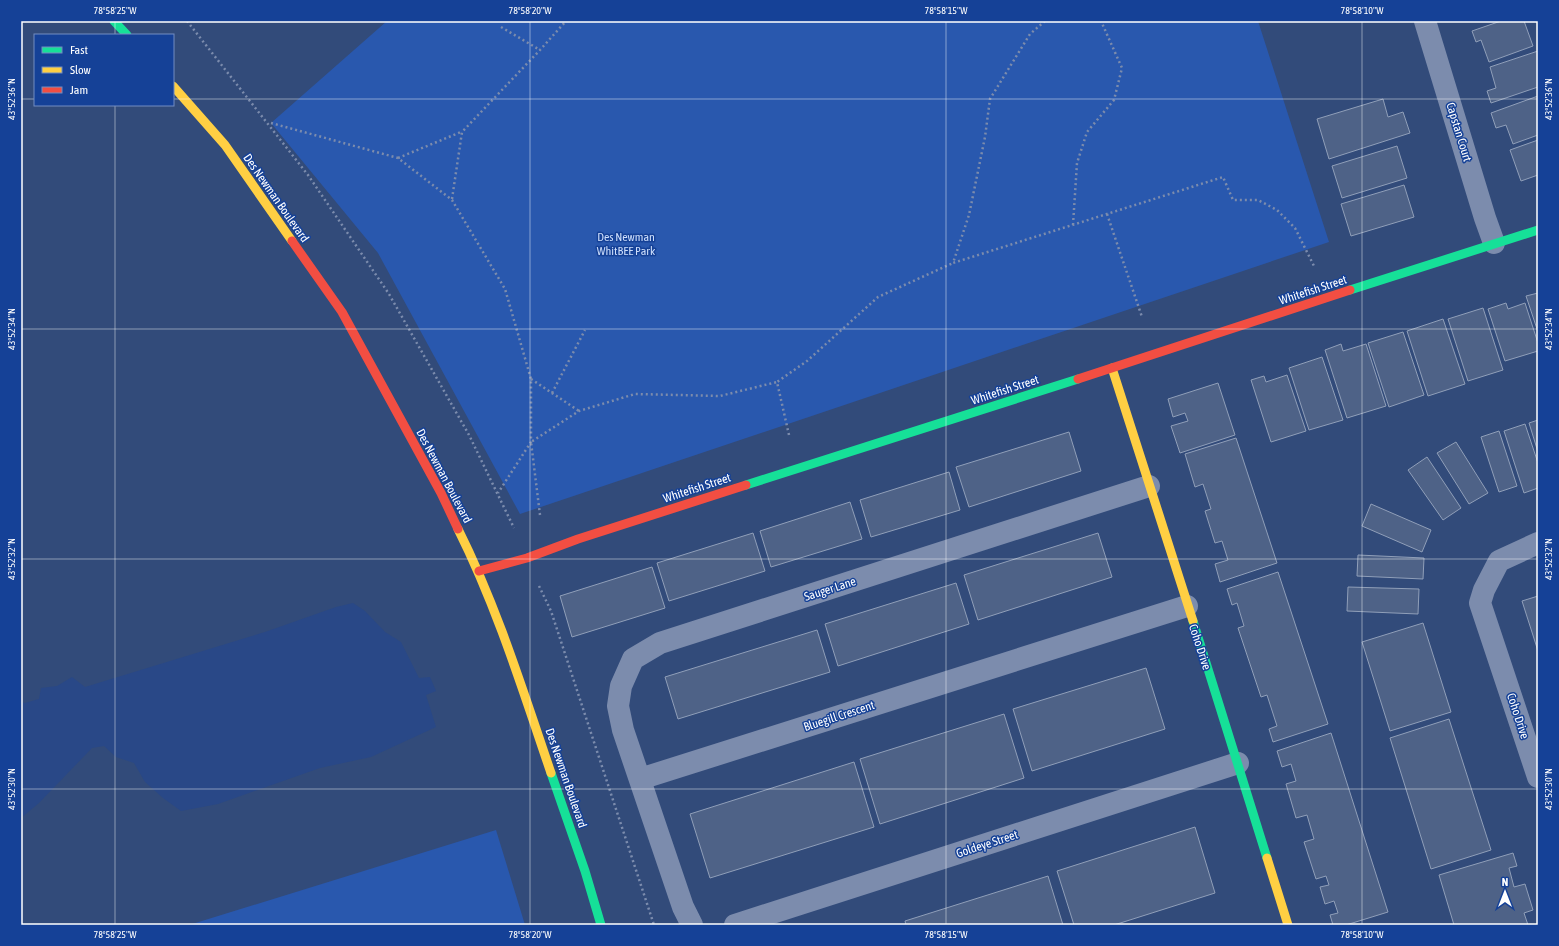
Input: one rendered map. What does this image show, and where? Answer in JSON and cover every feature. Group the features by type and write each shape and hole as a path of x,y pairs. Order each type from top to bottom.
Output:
{"street":[{"path":"114,21 126,34"},
{"name":"Capstan Court","path":"1425,21 1494,243"},
{"name":"Des Newman Boulevard","path":"174,87 224,145 342,312 441,493 479,571 522,685 585,871 601,925"},
{"name":"Whitefish Street","path":"479,571 527,558 578,539 1538,230"},
{"name":"Coho Drive","path":"1112,368 1238,763 1286,924"},
{"name":"Sauger Lane","path":"640,779 623,730 618,706 621,686 633,659 660,643 1149,486"},
{"name":"Coho Drive","path":"1538,543 1498,561 1484,590 1480,603 1538,777"},
{"name":"Bluegill Crescent","path":"640,779 1187,606"},
{"name":"Goldeye Street","path":"735,925 1238,763"},
{"path":"640,779 683,907 692,925"}],"path":[{"path":"187,21 308,175 389,294 469,435 514,528"},
{"path":"398,158 462,132 566,21"},
{"path":"953,263 969,215 985,137 990,98 1030,34 1046,21"},
{"path":"1073,225 1077,163 1086,132 1114,100 1122,68 1101,21"},
{"path":"501,27 540,50"},
{"path":"271,123 398,158 452,200 505,289 531,379 531,442 540,514"},
{"path":"452,200 462,132"},
{"path":"498,493 531,442 579,411 635,394 720,396 777,382 807,361 878,297 953,263 1223,177 1233,200 1258,200 1277,210 1295,228 1314,266"},
{"path":"1107,214 1142,318"},
{"path":"552,393 585,330"},
{"path":"531,379 579,411"},
{"path":"777,382 789,435"},
{"path":"540,586 551,611 654,925"}],"green space":[{"name":"Des Newman WhitBEE Park","path":"387,21 1258,21 1329,242 520,514 378,253 271,123"},
{"path":"496,830 525,925 189,925"}],"shaded area":[{"path":"353,603 365,611 385,632 401,642 419,678 430,677 436,691 426,695 436,727 371,757 320,768 218,804 181,811 145,782 134,763 116,757 104,746 92,748 39,803 21,818 21,702 25,703 39,699 41,688 57,686 72,677 85,687 265,632 336,607"}],"building":[{"path":"1501,21 1524,21 1533,46 1489,62 1481,40 1476,42 1472,31"},
{"path":"1538,51 1538,87 1491,103 1487,91 1496,88 1490,67"},
{"path":"1538,96 1538,135 1513,144 1506,125 1496,128 1491,113"},
{"path":"1383,99 1388,117 1403,112 1410,133 1329,159 1317,119"},
{"path":"1538,140 1538,175 1521,181 1510,150"},
{"path":"1397,146 1407,178 1342,198 1332,166"},
{"path":"1404,185 1414,217 1351,236 1341,204"},
{"path":"1538,293 1538,332 1526,296"},
{"path":"1506,303 1508,309 1525,303 1538,343 1538,351 1505,361 1488,309"},
{"path":"1483,308 1503,370 1468,381 1448,319"},
{"path":"1443,319 1465,384 1428,396 1407,331"},
{"path":"1403,332 1424,395 1389,407 1368,343"},
{"path":"1341,344 1343,351 1366,344 1386,406 1347,418 1325,350"},
{"path":"1322,357 1343,420 1309,430 1289,368"},
{"path":"1287,375 1306,431 1271,442 1251,380 1264,376 1266,382"},
{"path":"1218,383 1235,435 1180,453 1171,426 1188,421 1185,413 1173,417 1168,399"},
{"path":"1538,420 1538,452 1529,423"},
{"path":"1525,424 1538,463 1538,488 1524,493 1504,431"},
{"path":"1499,431 1517,486 1499,492 1481,437"},
{"path":"1069,432 1081,471 969,507 956,467"},
{"path":"1236,438 1277,563 1220,582 1215,564 1228,560 1222,541 1215,543 1205,511 1211,509 1203,484 1195,487 1185,454"},
{"path":"1456,442 1488,493 1469,504 1437,453"},
{"path":"1427,457 1461,508 1443,520 1408,470"},
{"path":"949,472 960,510 871,537 860,500"},
{"path":"850,502 862,539 771,567 760,531"},
{"path":"1371,504 1431,530 1422,552 1362,526"},
{"path":"753,533 765,571 669,601 657,563"},
{"path":"1098,533 1112,577 978,620 964,575"},
{"path":"1358,555 1424,558 1423,579 1357,576"},
{"path":"652,567 665,608 572,637 560,596"},
{"path":"1278,572 1328,724 1273,742 1269,729 1277,726 1267,695 1261,697 1238,628 1244,626 1237,603 1232,605 1227,589"},
{"path":"956,583 969,624 838,666 825,624"},
{"path":"1348,587 1419,589 1418,614 1347,611"},
{"path":"1538,596 1538,651 1522,601"},
{"path":"1423,623 1451,712 1390,731 1362,642"},
{"path":"817,630 830,672 678,719 665,677"},
{"path":"1146,668 1165,729 1032,771 1013,709"},
{"path":"1004,714 1024,778 880,824 860,759"},
{"path":"1449,719 1491,850 1431,869 1390,738"},
{"path":"1331,733 1388,912 1346,925 1333,925 1330,915 1338,913 1334,901 1325,904 1320,887 1329,885 1326,876 1316,879 1304,842 1314,839 1307,815 1296,818 1286,784 1296,781 1291,764 1282,767 1277,751"},
{"path":"854,762 874,827 710,878 690,814"},
{"path":"1195,827 1215,893 1114,925 1074,925 1057,871"},
{"path":"1513,853 1517,866 1509,868 1514,887 1525,884 1533,910 1524,913 1528,925 1454,925 1439,875"},
{"path":"1048,876 1063,925 906,925 905,921"}],"traffic: fast":[{"path":"114,21 126,34"},
{"path":"1350,290 1538,230"},
{"path":"746,485 1078,379"},
{"path":"1193,621 1267,858"},
{"path":"551,773 585,871 601,925"}],"traffic: slow":[{"path":"174,87 225,145 292,241"},
{"path":"1112,368 1193,621"},
{"path":"458,529 485,588 497,619 520,680 551,773"},
{"path":"1267,858 1288,925"}],"traffic: jam":[{"path":"292,241 342,312 441,493 458,529"},
{"path":"1078,379 1350,290"},
{"path":"479,571 527,558 578,539 746,485"}]}
